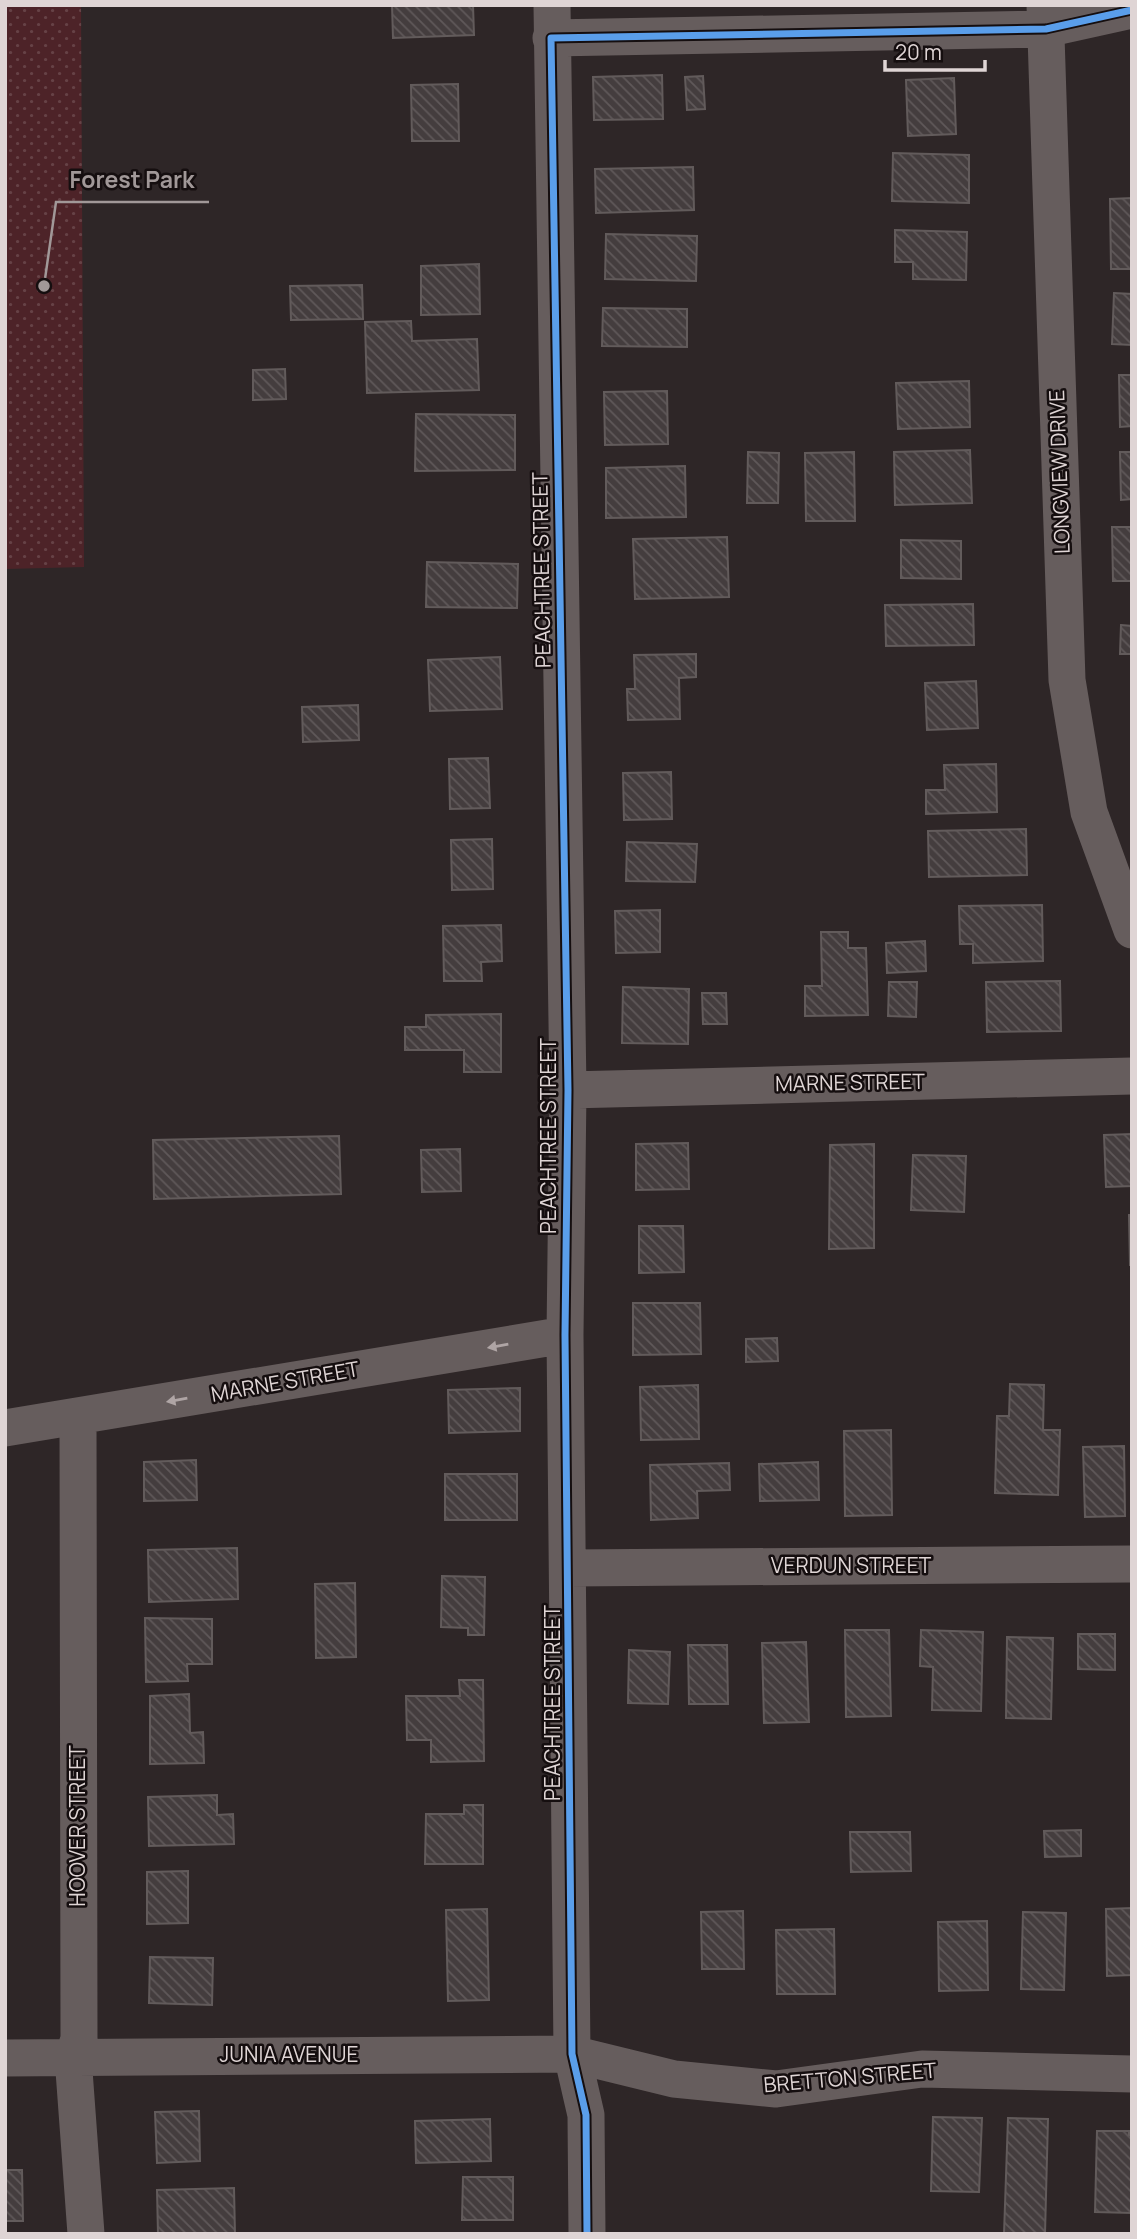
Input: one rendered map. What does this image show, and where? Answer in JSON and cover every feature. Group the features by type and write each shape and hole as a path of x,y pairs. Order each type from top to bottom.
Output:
{"street":[{"path":"552,21 1046,17 1132,10"},
{"name":"LONGVIEW DRIVE","path":"1046,17 1067,680 1089,813 1132,930"},
{"name":"PEACHTREE STREET","path":"552,21 568,1090 565,1335 572,2054 586,2115 587,2234"},
{"name":"MARNE STREET","path":"568,1090 1132,1076"},
{"name":"MARNE STREET","path":"5,1429 565,1335"},
{"name":"HOOVER STREET","path":"78,1417 79,2039 73,2057 86,2234"},
{"name":"VERDUN STREET","path":"569,1567 1132,1564"},
{"name":"JUNIA AVENUE","path":"5,2058 572,2054"},
{"name":"BRETTON STREET","path":"572,2054 674,2079 776,2089 922,2069 1132,2074"}],"shaded area":[{"path":"5,5 81,5 84,567 5,569"}],"building":[{"path":"392,5 473,5 474,35 393,38"},
{"path":"662,75 663,119 594,120 593,77"},
{"path":"703,76 705,109 687,110 685,77"},
{"path":"954,78 956,134 908,136 906,80"},
{"path":"458,84 459,141 412,141 411,85"},
{"path":"893,153 969,155 969,203 892,201"},
{"path":"693,167 694,210 596,213 595,169"},
{"path":"1132,198 1132,269 1111,269 1110,199"},
{"path":"895,230 967,232 966,280 913,279 913,262 895,262"},
{"path":"606,234 697,236 696,281 605,279"},
{"path":"479,264 480,314 421,315 421,266"},
{"path":"362,285 363,319 291,320 290,286"},
{"path":"1114,293 1132,294 1132,345 1112,344"},
{"path":"603,308 687,309 687,347 602,346"},
{"path":"411,321 412,341 477,339 479,390 367,393 365,322"},
{"path":"285,369 286,399 253,400 253,370"},
{"path":"1119,375 1132,375 1132,426 1120,427"},
{"path":"969,381 970,427 898,429 896,383"},
{"path":"667,391 668,444 605,445 604,392"},
{"path":"416,414 515,415 515,470 415,471"},
{"path":"970,450 972,503 895,505 894,452"},
{"path":"748,452 779,453 778,503 747,503"},
{"path":"854,452 855,521 806,521 805,453"},
{"path":"1120,452 1132,452 1132,499 1121,500"},
{"path":"685,466 686,517 606,518 606,468"},
{"path":"1112,527 1132,527 1132,581 1113,581"},
{"path":"727,537 729,597 635,599 633,539"},
{"path":"901,540 961,541 961,579 901,578"},
{"path":"427,562 518,564 517,608 426,607"},
{"path":"973,604 974,645 886,646 885,605"},
{"path":"1121,625 1132,626 1132,654 1120,654"},
{"path":"696,654 696,677 679,678 680,719 628,720 627,689 635,689 634,655"},
{"path":"500,657 502,709 430,711 428,660"},
{"path":"976,681 978,728 927,730 925,683"},
{"path":"358,705 359,740 303,742 302,707"},
{"path":"488,758 490,808 450,809 449,759"},
{"path":"996,764 997,812 926,814 926,790 945,790 944,765"},
{"path":"671,772 672,819 624,820 623,773"},
{"path":"1026,829 1027,875 929,877 928,831"},
{"path":"492,839 493,889 452,890 451,840"},
{"path":"627,842 697,844 695,882 626,881"},
{"path":"1042,905 1043,961 973,963 973,944 960,944 959,906"},
{"path":"660,910 660,952 616,953 615,911"},
{"path":"501,925 502,961 481,962 482,981 444,981 443,926"},
{"path":"821,932 848,932 848,948 866,948 868,1015 805,1016 805,986 822,986"},
{"path":"925,941 926,971 887,973 886,943"},
{"path":"1060,981 1061,1031 987,1032 986,982"},
{"path":"889,982 917,982 916,1017 888,1016"},
{"path":"623,987 689,989 688,1044 622,1043"},
{"path":"702,993 726,993 727,1024 703,1024"},
{"path":"501,1014 501,1072 464,1072 464,1050 405,1050 405,1027 426,1027 426,1015"},
{"path":"1132,1134 1132,1186 1106,1187 1104,1135"},
{"path":"339,1136 341,1194 154,1199 153,1140"},
{"path":"688,1143 689,1189 636,1190 636,1144"},
{"path":"874,1144 874,1248 829,1249 830,1145"},
{"path":"460,1149 461,1191 422,1192 421,1150"},
{"path":"913,1155 966,1156 964,1212 911,1210"},
{"path":"1129,1215 1132,1215 1132,1265 1130,1265"},
{"path":"639,1226 683,1226 684,1272 639,1273"},
{"path":"633,1303 700,1303 701,1354 633,1355"},
{"path":"777,1338 778,1361 746,1362 746,1339"},
{"path":"1010,1384 1044,1385 1043,1430 1060,1430 1058,1495 995,1493 997,1416 1009,1416"},
{"path":"698,1385 699,1439 641,1440 640,1387"},
{"path":"520,1388 520,1431 449,1433 448,1390"},
{"path":"891,1430 892,1515 845,1516 844,1431"},
{"path":"1124,1446 1125,1516 1085,1517 1083,1447"},
{"path":"196,1460 197,1500 144,1501 144,1462"},
{"path":"818,1462 819,1500 760,1501 759,1464"},
{"path":"729,1463 730,1490 697,1491 698,1518 651,1520 650,1465"},
{"path":"445,1474 517,1474 517,1520 445,1520"},
{"path":"237,1548 238,1599 149,1602 148,1550"},
{"path":"442,1576 485,1577 484,1635 468,1635 468,1628 441,1627"},
{"path":"355,1583 356,1657 316,1658 315,1584"},
{"path":"145,1618 212,1619 212,1664 187,1664 188,1681 146,1682"},
{"path":"845,1630 889,1630 891,1716 846,1717"},
{"path":"921,1630 983,1632 981,1711 932,1710 933,1667 920,1666"},
{"path":"1078,1634 1115,1634 1115,1670 1078,1669"},
{"path":"1007,1637 1053,1638 1051,1719 1006,1718"},
{"path":"806,1642 809,1722 764,1723 762,1643"},
{"path":"688,1645 727,1645 728,1704 689,1704"},
{"path":"629,1650 670,1652 668,1704 628,1703"},
{"path":"459,1680 483,1680 484,1761 431,1762 431,1740 407,1740 406,1696 460,1696"},
{"path":"189,1694 190,1733 203,1732 204,1763 150,1764 150,1696"},
{"path":"217,1795 217,1815 233,1814 234,1844 149,1846 148,1797"},
{"path":"464,1805 483,1805 483,1864 425,1864 426,1814 464,1814"},
{"path":"1081,1830 1081,1856 1045,1857 1044,1831"},
{"path":"850,1832 910,1832 911,1871 851,1872"},
{"path":"188,1871 188,1923 147,1924 147,1872"},
{"path":"1132,1908 1132,1975 1107,1976 1106,1909"},
{"path":"487,1909 489,2000 448,2001 446,1910"},
{"path":"743,1911 744,1969 702,1969 701,1912"},
{"path":"1023,1912 1066,1913 1064,1990 1021,1989"},
{"path":"987,1921 988,1990 939,1991 938,1922"},
{"path":"834,1929 835,1994 777,1994 776,1930"},
{"path":"150,1957 213,1958 212,2005 149,2003"},
{"path":"199,2111 200,2161 157,2163 155,2112"},
{"path":"933,2117 982,2118 979,2192 931,2191"},
{"path":"1008,2118 1048,2119 1045,2234 1004,2234"},
{"path":"490,2119 491,2161 416,2163 415,2121"},
{"path":"1097,2131 1129,2131 1132,2136 1132,2213 1095,2212"},
{"path":"5,2170 22,2170 23,2221 5,2221"},
{"path":"463,2177 513,2177 513,2220 462,2220"},
{"path":"234,2188 235,2234 158,2234 157,2190"}],"cycle path":[{"path":"587,2234 586,2115 572,2054 565,1335 568,1090 551,38 1046,29 1132,10"}],"place":[{"name":"Forest Park","path":"44,286"}]}
